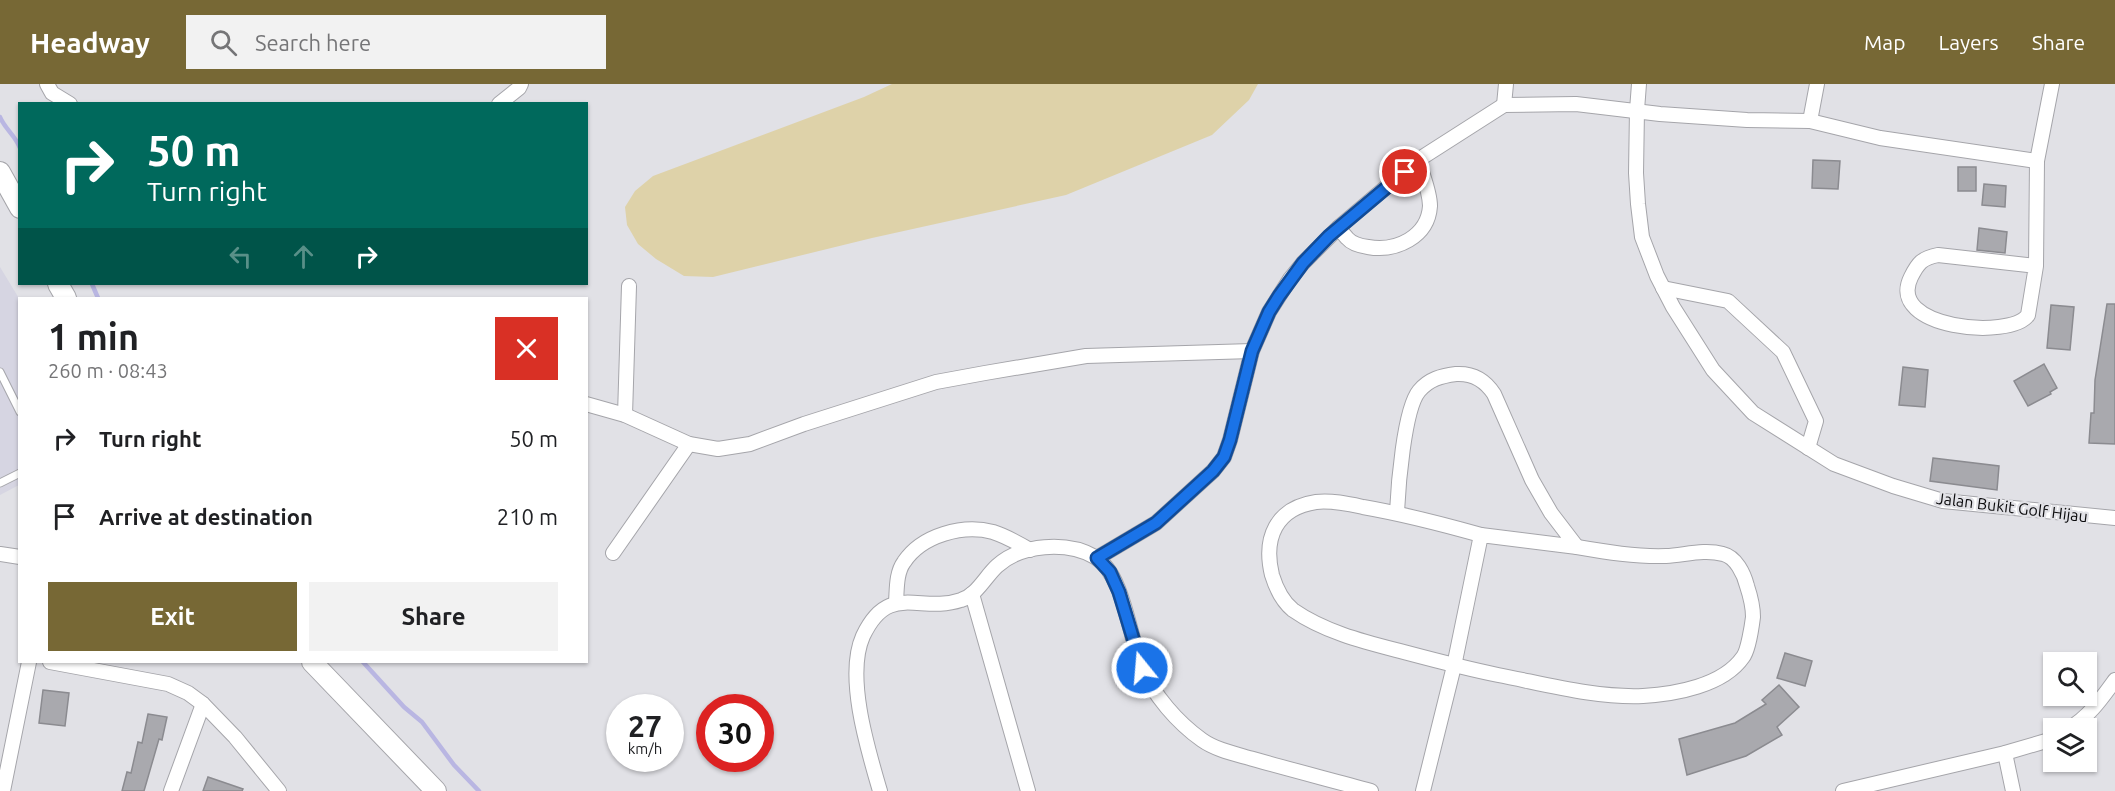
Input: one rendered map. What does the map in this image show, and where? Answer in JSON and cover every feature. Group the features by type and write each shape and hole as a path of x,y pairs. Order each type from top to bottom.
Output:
{"main road":[{"path":"0,172 18,204"},
{"path":"313,663 436,791"}],"street":[{"path":"47,84 52,93 67,102"},
{"path":"501,102 521,84"},
{"path":"1504,105 1506,84"},
{"name":"Jalan Bukit Golf Hijau","path":"1639,84 1636,172 1642,237 1673,307 1713,370 1753,413 1834,464 1893,486 1943,501 2115,518"},
{"path":"1810,121 1817,84"},
{"path":"2036,266 1938,255 1927,257 1919,261 1908,282 1909,296 1919,313 1937,321 1983,327 2005,327 2025,319 2028,315 2036,266 2037,160 2052,84"},
{"path":"1097,558 1156,523 1213,471 1224,457 1252,351 1269,312 1290,279 1339,227 1418,160 1504,105 1575,104 1747,120 1810,121 1880,138 2037,160"},
{"path":"1339,227 1348,240 1360,246 1379,249 1399,246 1418,234 1426,220 1430,205 1418,160"},
{"path":"625,415 629,286"},
{"path":"1663,288 1728,301 1783,352 1815,421 1808,448"},
{"path":"588,405 625,415 689,444 718,449 750,444 804,424 936,382 1086,356 1252,351"},
{"path":"1397,513 1404,445 1410,411 1417,393 1440,375 1463,374 1477,377 1487,384 1494,394 1532,480 1551,513 1577,547"},
{"path":"613,553 689,444"},
{"path":"1317,502 1347,504 1397,513 1481,535 1615,554 1664,556 1707,552 1726,554 1739,565 1747,584 1753,615 1745,656 1722,675 1703,685 1664,694 1641,696 1564,688 1454,666 1360,640 1320,624 1292,609 1276,587 1268,558 1271,534 1281,517 1294,508 1317,502"},
{"path":"896,602 897,578 903,562 915,550 932,539 956,531 991,531 1030,550"},
{"path":"1423,791 1454,666 1481,535"},
{"path":"880,791 858,699 856,677 857,656 863,636 874,620 884,608 896,602 961,600 972,594 998,565 1015,554 1057,546 1082,551 1097,558 1110,572 1119,592 1142,668 1150,684 1187,728 1204,742 1228,752 1371,791"},
{"path":"0,554 18,557"},
{"path":"972,594 1028,791"},
{"path":"3,791 29,663"},
{"path":"55,663 168,684 188,693 203,704 235,737 279,791"},
{"path":"2083,718 2099,702 2115,680"},
{"path":"171,791 203,704"},
{"path":"1843,791 2005,753 2043,741"},
{"path":"2005,753 2013,791"}],"lane":[{"path":"0,372 18,408"},
{"path":"0,483 18,474"}],"shaded area":[{"path":"892,84 1258,84 1249,100 1212,135 1066,195 872,238 713,277 684,276 656,259 638,244 627,225 625,207 635,191 653,176 864,97"},
{"path":"0,267 18,297 18,486 0,495"}],"building":[{"path":"1813,160 1840,161 1838,189 1812,188"},
{"path":"1958,167 1976,167 1976,191 1958,191"},
{"path":"1984,184 2006,186 2005,207 1982,205"},
{"path":"1979,228 2007,232 2005,253 1977,250"},
{"path":"2107,304 2115,304 2115,444 2089,443 2091,413 2094,413 2095,380"},
{"path":"2051,305 2074,307 2070,350 2047,348"},
{"path":"2044,364 2057,388 2050,392 2051,394 2028,406 2014,381"},
{"path":"1903,367 1928,370 1925,407 1899,405"},
{"path":"1933,458 1999,466 1997,490 1930,481"},
{"path":"1785,653 1812,661 1805,686 1777,678"},
{"path":"1779,685 1799,707 1777,727 1782,735 1746,756 1687,775 1679,739 1735,723 1766,704 1762,700"},
{"path":"43,690 69,693 65,726 39,723"},
{"path":"148,714 167,717 162,740 159,739 144,791 122,791 127,772 131,773 138,742 142,743"},
{"path":"208,777 243,789 242,791 203,791"}],"waterway":[{"path":"0,117 18,144"},
{"path":"92,285 98,297"},
{"path":"364,663 404,707 422,722 454,765 479,791"}],"route":[{"path":"1142,668 1119,592 1110,572 1097,558 1156,523 1213,471 1224,457 1230,440 1252,351 1269,312 1279,296 1303,263 1329,236 1405,172"}]}
